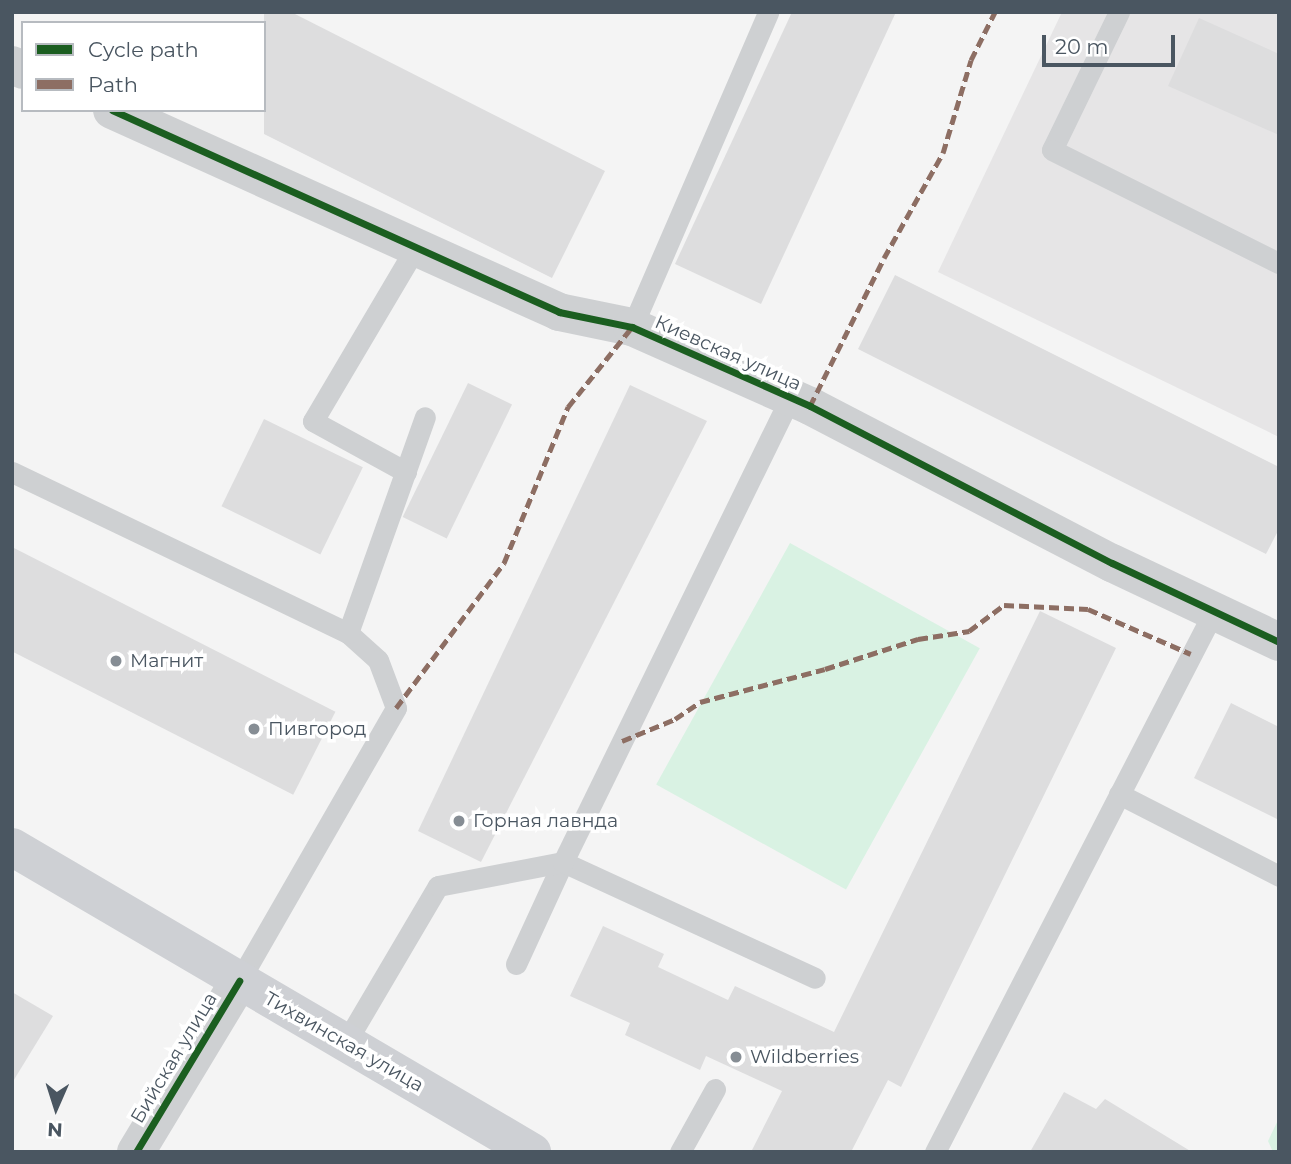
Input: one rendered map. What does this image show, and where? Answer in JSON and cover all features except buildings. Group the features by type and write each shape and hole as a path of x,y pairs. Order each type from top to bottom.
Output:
{"main road":[{"name":"Тихвинская улица","path":"12,847 532,1152"}],"street":[{"name":"Киевская улица","path":"116,112 559,312 632,327 790,398 1112,562 1279,642"},
{"name":"Бийская улица","path":"136,1152 239,981"}],"lane":[{"path":"632,327 768,12"},
{"path":"1119,12 1052,150 1279,263"},
{"path":"406,472 313,421 416,247"},
{"path":"516,964 563,862 790,398"},
{"path":"348,633 425,417"},
{"path":"12,472 348,633 377,660 396,708 239,981"},
{"path":"935,1152 1214,611"},
{"path":"1119,794 1279,876"},
{"path":"346,1042 438,886 563,862 815,978"},
{"path":"680,1152 715,1089"}],"shaded area":[{"path":"1062,12 1279,12 1279,437 938,272"}],"green space":[{"path":"790,543 980,648 846,890 656,784"},
{"path":"1279,1118 1279,1152 1273,1152 1268,1141"}],"marked path":[{"path":"810,406 884,258 943,153 971,60 995,12"},
{"path":"396,708 504,563 568,407 632,327"},
{"path":"622,741 675,719 700,702 825,669 918,639 969,631 1004,605 1088,609 1191,654"}],"cycle path":[{"path":"116,112 559,312 632,327 810,406 1112,563 1279,642"},
{"path":"136,1152 239,981"}],"place":[{"name":"Магнит","path":"116,661"},
{"name":"Пивгород","path":"254,729"},
{"name":"Горная лавнда","path":"459,821"},
{"name":"Wildberries","path":"736,1057"}]}
